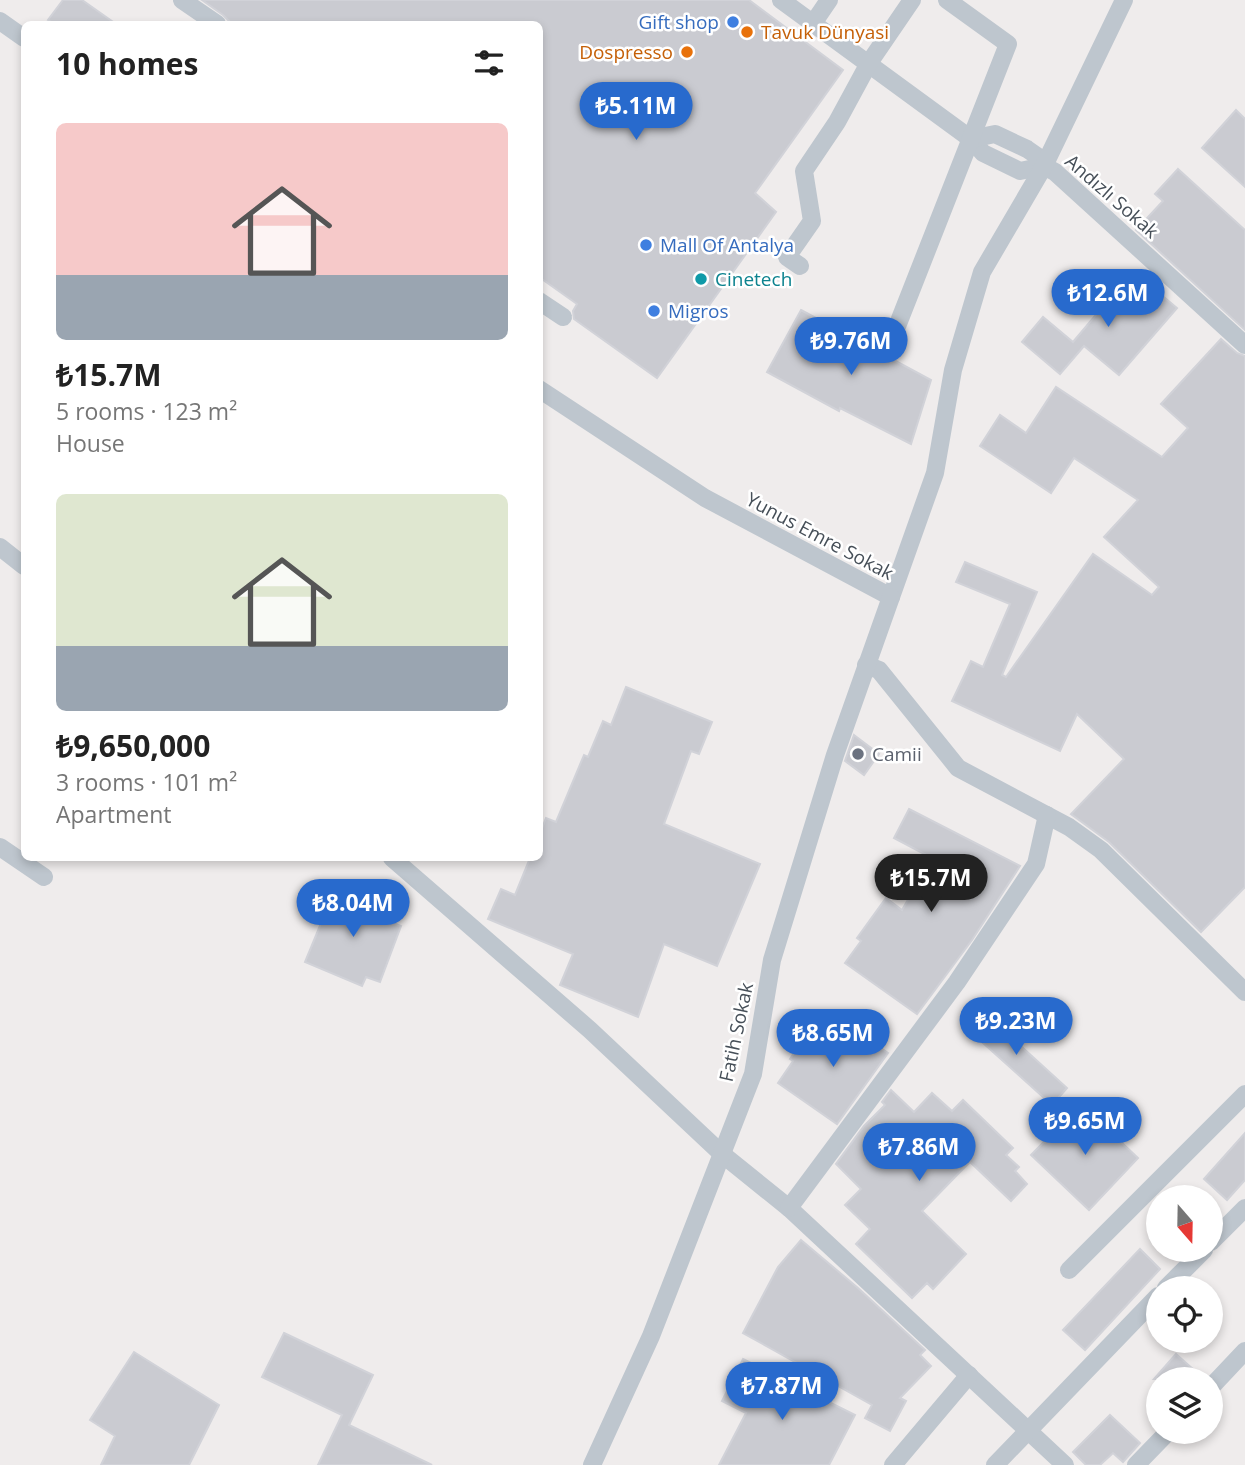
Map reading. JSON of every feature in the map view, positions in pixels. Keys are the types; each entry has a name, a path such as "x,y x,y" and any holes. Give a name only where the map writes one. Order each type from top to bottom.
{"street":[{"path":"182,0 213,21"},
{"path":"781,0 971,139"},
{"path":"814,22 829,0"},
{"path":"800,266 787,257 812,222 804,171 837,122 869,63 912,0"},
{"path":"896,329 1008,44 947,0"},
{"name":"Yunus Emre Sokak","path":"543,392 705,499 891,597 934,473 953,370 982,272 1044,166 1124,0"},
{"path":"0,21 21,36"},
{"name":"Andızlı Sokak","path":"971,139 995,134 1037,156 1044,166 1055,172 1245,345"},
{"path":"543,304 563,317"},
{"path":"0,547 21,564"},
{"name":"Fatih Sokak","path":"592,1465 651,1336 753,1074 772,960 835,755 891,597"},
{"path":"866,664 879,670 958,768 1069,827 1101,850 1245,992"},
{"path":"789,1209 957,982 1036,864 1047,815"},
{"path":"0,847 44,877"},
{"path":"394,861 590,1030 722,1154 789,1209 1065,1465"},
{"path":"1069,1270 1245,1094"},
{"path":"1223,1230 1245,1208"},
{"path":"1179,1276 1192,1262"},
{"path":"995,1465 1146,1308"},
{"path":"1223,1374 1245,1351"},
{"path":"893,1465 970,1375"},
{"path":"1136,1465 1156,1444"}],"building":[{"path":"63,0 82,0 112,21 50,21"},
{"path":"202,0 749,0 843,70 755,193 776,212 657,378 574,319 573,311 577,304 543,280 543,21 229,21"},
{"path":"1236,110 1245,119 1245,187 1202,148"},
{"path":"1178,169 1245,230 1245,330 1136,230 1163,201 1155,194"},
{"path":"1133,271 1177,308 1119,375 1084,346 1060,374 1022,342 1043,317 1073,342"},
{"path":"801,310 931,380 911,444 840,408 839,411 767,372"},
{"path":"1221,339 1237,353 1245,356 1245,887 1201,932 1109,842 1071,814 1124,759 1077,714 1060,751 952,701 971,661 983,667 1010,604 956,582 965,562 1037,592 1002,675 1006,677 1093,554 1152,595 1159,587 1104,537 1138,500 1074,458 1051,493 980,446 1000,415 1026,433 1056,387 1162,457 1188,428 1161,404"},
{"path":"626,687 712,722 699,754 691,751 664,824 760,864 717,966 664,944 638,1017 560,985 573,954 488,919 501,889 515,895 529,861 543,861 543,826 546,818 556,822 584,755 588,757 603,721 611,725"},
{"name":"Camii","path":"854,735 879,754 864,775 845,761"},
{"path":"909,809 1020,866 972,940 917,1014 845,963 861,941 857,938 886,898 902,910 932,858 894,838"},
{"path":"338,882 369,898 364,911 401,926 380,982 366,977 362,986 305,962"},
{"path":"980,1009 1067,1088 1052,1105 964,1026"},
{"path":"835,1016 888,1053 837,1124 778,1083 803,1040 813,1047"},
{"path":"891,1090 914,1112 932,1093 952,1111 963,1100 1013,1148 1006,1155 1019,1167 1015,1171 1027,1184 1011,1201 970,1162 922,1211 966,1254 933,1289 927,1283 912,1298 856,1244 870,1229 845,1205 861,1189 836,1164 864,1126 885,1105 882,1102"},
{"path":"1081,1104 1138,1158 1089,1210 1031,1155"},
{"path":"1245,1133 1245,1180 1227,1200 1223,1196 1223,1185 1211,1185 1204,1179"},
{"path":"801,1240 925,1350 920,1355 931,1366 900,1398 906,1401 890,1431 865,1418 872,1405 743,1333 778,1267"},
{"path":"1140,1249 1146,1255 1146,1262 1153,1262 1160,1269 1154,1276 1146,1276 1146,1284 1085,1350 1063,1330"},
{"path":"284,1333 373,1375 349,1425 432,1465 318,1465 342,1415 262,1377"},
{"path":"134,1352 219,1405 189,1465 101,1465 115,1436 90,1420"},
{"path":"1176,1354 1191,1367 1165,1367"},
{"path":"743,1359 855,1415 829,1465 719,1465 746,1413 722,1401"},
{"path":"1110,1415 1140,1443 1123,1462 1113,1453 1100,1465 1086,1465 1073,1452"}],"place":[{"name":"Gift shop","path":"733,22"},
{"name":"Tavuk Dünyasi","path":"747,32"},
{"name":"Dospresso","path":"687,52"},
{"name":"Mall Of Antalya","path":"646,245"},
{"name":"Cinetech","path":"701,279"},
{"name":"Migros","path":"654,311"},
{"name":"Camii","path":"858,754"}]}
